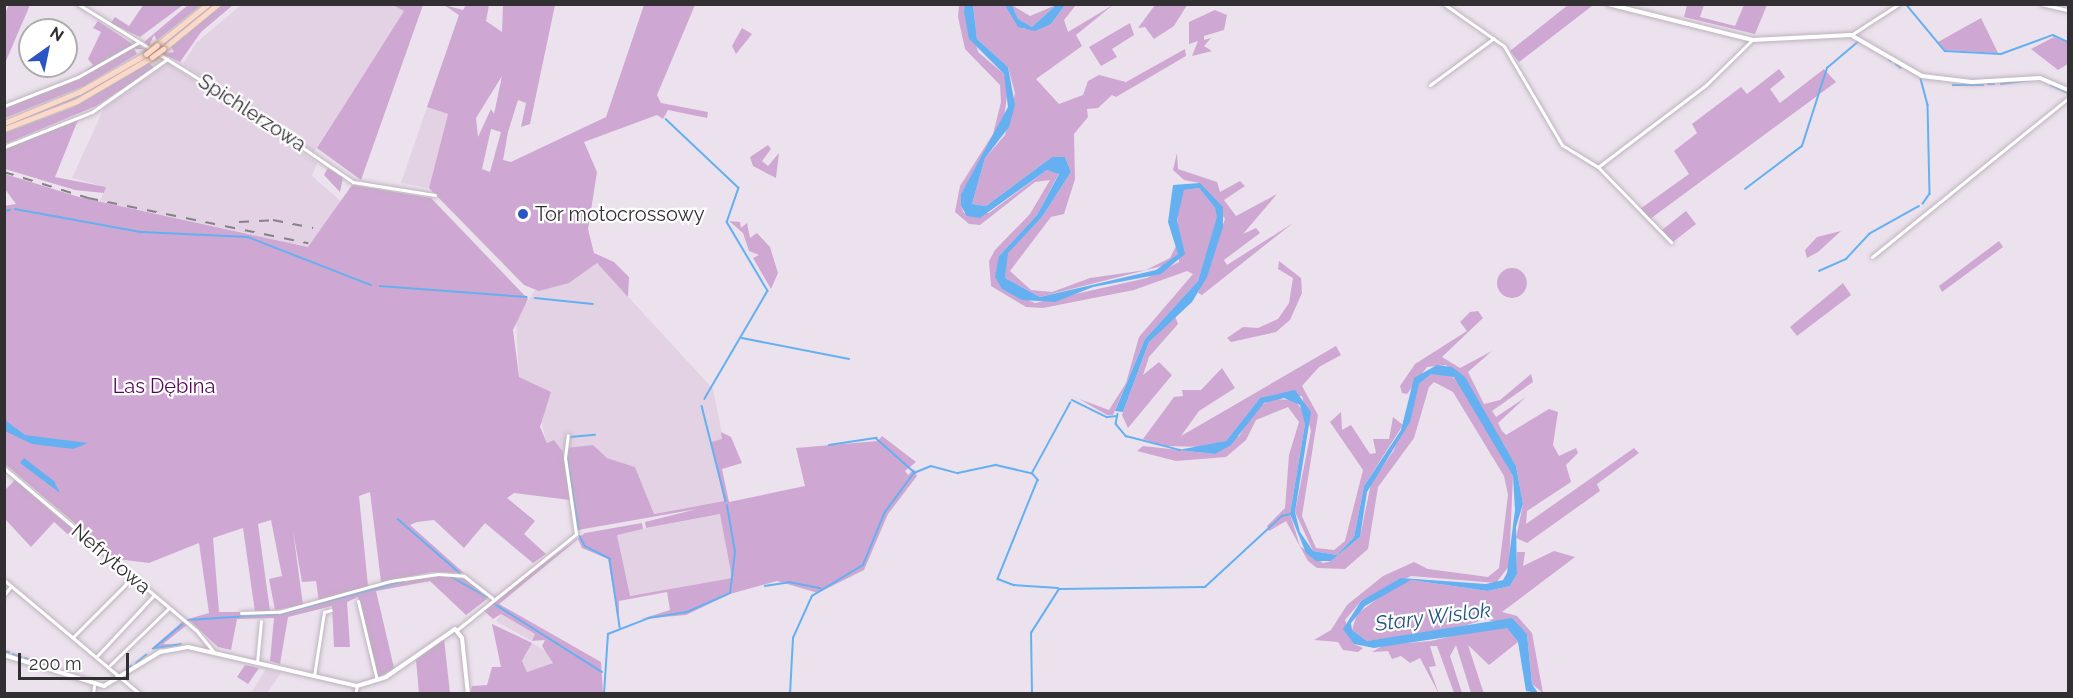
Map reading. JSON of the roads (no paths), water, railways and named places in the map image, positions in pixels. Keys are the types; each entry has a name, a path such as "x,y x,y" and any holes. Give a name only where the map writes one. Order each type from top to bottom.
{"main road":[{"path":"160,47 208,4"},
{"path":"4,129 77,101 149,55 218,4"},
{"path":"4,123 79,93 149,55"}],"street":[{"name":"Spichlerzowa","path":"78,4 168,59 353,182 435,195"},
{"path":"1444,4 1494,37 1515,58 1562,145 1598,167 1671,242"},
{"path":"1608,4 1752,40 1851,35 1899,4"},
{"path":"2041,4 2068,10"},
{"path":"1851,35 1922,76 1972,82 2040,78 2068,90"},
{"path":"1430,85 1494,37"},
{"path":"1598,167 1706,84 1752,40"},
{"path":"4,106 78,77 139,42"},
{"path":"4,147 92,112 168,59"},
{"path":"1872,257 2068,98"},
{"path":"4,655 94,686 122,678 167,649 214,652 357,686 378,681 458,629 492,598 576,534 565,458 568,435"},
{"name":"Nefrytowa","path":"4,468 169,608 214,652"},
{"path":"241,613 279,612 390,581 438,574 464,576 492,598"},
{"path":"73,636 133,578"},
{"path":"4,580 140,693"},
{"path":"4,595 11,586"},
{"path":"97,656 154,595"},
{"path":"358,601 378,681"},
{"path":"109,665 169,608"},
{"path":"314,677 324,612 331,610"},
{"path":"257,663 261,621"},
{"path":"458,629 468,693"},
{"path":"93,693 94,686"},
{"path":"354,693 357,686"}],"water":[{"path":"965,5 973,5 977,39 1008,67 1015,105 1009,127 985,158 972,204 986,206 1052,157 1065,157 1071,172 1042,217 1008,253 1005,278 1040,297 1156,270 1178,254 1168,222 1173,185 1200,183 1223,207 1223,227 1207,277 1192,302 1149,342 1123,412 1115,411 1145,339 1198,281 1217,217 1215,208 1199,188 1184,190 1177,220 1185,254 1161,274 1093,287 1055,302 1022,300 1002,289 995,277 999,256 1037,215 1059,174 1047,170 980,218 967,216 961,206 961,194 1008,107 1004,74 969,39 964,12"},
{"path":"1005,5 1012,5 1018,19 1032,27 1056,5 1065,5 1051,24 1035,31 1018,27"},
{"path":"1437,365 1452,367 1465,377 1516,466 1523,504 1516,527 1517,574 1510,586 1488,591 1411,580 1365,606 1351,623 1352,630 1367,641 1512,618 1527,634 1532,684 1538,693 1526,691 1518,642 1507,628 1374,648 1354,644 1343,629 1361,601 1401,578 1486,584 1503,580 1507,573 1515,510 1513,476 1454,377 1431,374 1419,384 1410,422 1367,492 1360,537 1331,561 1316,561 1306,553 1290,514 1305,424 1300,405 1284,398 1264,403 1231,445 1215,454 1178,450 1226,441 1260,398 1295,390 1311,412 1295,512 1300,532 1313,551 1337,555 1354,537 1364,486 1401,430 1414,378"},
{"path":"5,420 25,435 88,443 73,449 32,444 5,431"},
{"path":"24,458 54,481 60,493 20,463"}],"waterway":[{"path":"1906,4 1945,51 2001,54 2053,35 2068,42"},
{"path":"1745,189 1802,146 1827,68 1859,41"},
{"path":"1896,64 1901,68"},
{"path":"1921,79 1928,105 1930,194 1923,204"},
{"path":"2001,84 2030,80"},
{"path":"1988,84 1994,84"},
{"path":"1953,85 1983,85"},
{"path":"2051,85 2068,93"},
{"path":"666,119 739,188 727,222 768,291 705,399"},
{"path":"1819,271 1846,259 1869,234 1919,206"},
{"path":"15,209 142,232 248,237 371,285"},
{"path":"4,211 10,210"},
{"path":"380,286 527,297"},
{"path":"535,298 593,304"},
{"path":"742,338 849,359"},
{"path":"1072,400 1107,417 1117,416"},
{"path":"790,694 793,638 812,596 863,565 885,512 914,473 931,466 958,473 996,465 1032,473 1070,403"},
{"path":"702,406 726,501"},
{"name":"Stary Wislok","path":"1118,414 1116,424 1126,436 1180,450"},
{"path":"570,437 595,435"},
{"path":"829,445 876,438 913,471"},
{"path":"567,453 579,529"},
{"path":"1033,474 1038,480 998,579 1014,585 1058,588"},
{"path":"604,694 608,634 649,618 687,612 730,593 735,552 727,506"},
{"path":"1032,694 1031,633 1059,589 1205,587 1282,516 1291,514"},
{"path":"398,519 460,573"},
{"path":"580,536 585,546 610,559 620,627"},
{"path":"450,576 487,597"},
{"path":"188,620 280,614 404,581"},
{"path":"765,586 789,582 820,588"},
{"path":"493,603 602,672"},
{"path":"153,649 183,624"},
{"path":"156,648 181,644"},
{"path":"4,651 9,652"},
{"path":"13,654 21,657"},
{"path":"136,663 146,655"},
{"path":"25,658 57,670"},
{"path":"125,671 131,666"}],"railway":[{"path":"4,172 88,198 308,243"},
{"path":"239,222 273,220 313,228"}],"place":[{"name":"Tor motocrossowy","path":"523,214"}],"park label":[{"name":"Las Dębina","path":"164,386"}]}
